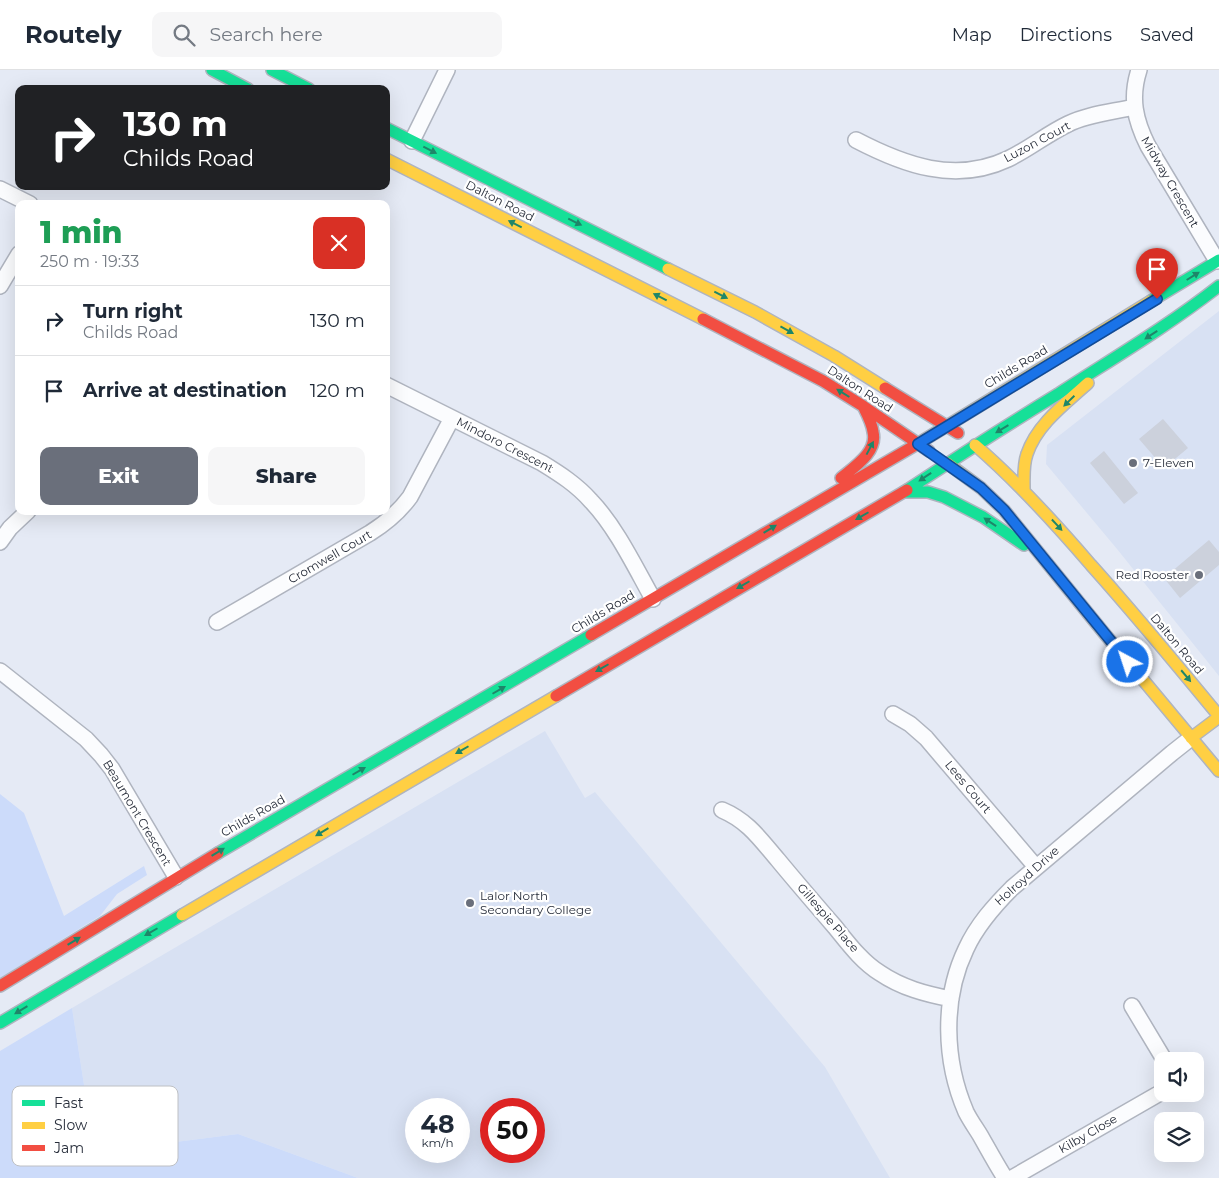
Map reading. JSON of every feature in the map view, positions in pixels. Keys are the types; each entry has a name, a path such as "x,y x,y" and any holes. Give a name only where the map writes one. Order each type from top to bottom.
{"main road":[{"path":"212,70 240,85"},
{"path":"272,70 301,85"},
{"name":"Dalton Road","path":"390,133 405,153 735,335 824,381 947,463 981,488 1004,510 1219,771"},
{"name":"Dalton Road","path":"390,158 405,153 755,312 841,360 947,425 976,445 1024,489 1122,599 1219,716"},
{"name":"Childs Road","path":"0,986 504,687 655,602 810,506 918,444 1218,262"},
{"path":"0,1023 191,904 669,624 904,492 1118,356 1219,286"},
{"path":"1171,290 1188,293 1197,303"},
{"path":"1024,489 1027,454 1043,426 1118,356"},
{"path":"810,506 862,460 871,448 874,439 872,426 863,406"},
{"path":"904,492 928,492 944,497 983,517 1044,559"},
{"name":"Holroyd Drive","path":"1191,738 1219,716"}],"street":[{"path":"405,153 447,70"},
{"name":"Midway Crescent","path":"1138,70 1134,90 1134,107 1138,124 1148,146 1218,262"},
{"name":"Luzon Court","path":"856,140 912,164 939,170 963,171 988,166 1008,159 1080,119 1134,107"},
{"path":"0,189 22,200"},
{"path":"0,286 15,261"},
{"name":"Mindoro Crescent","path":"390,387 542,463 579,489 591,500 614,531 655,602"},
{"name":"Cromwell Court","path":"217,622 370,534 392,518 410,497 452,418"},
{"path":"0,542 10,528 24,515"},
{"name":"Beaumont Crescent","path":"0,671 86,739 101,755 112,769 178,881"},
{"name":"Lees Court","path":"894,714 910,724 926,738 1036,866"},
{"name":"Holroyd Drive","path":"1005,1178 967,1113 951,1061 948,1034 952,998 957,974 966,949 993,907 1012,888 1191,738"},
{"name":"Gillespie Place","path":"722,810 734,815 756,834 852,948 878,972 895,983 934,996 952,998"},
{"path":"1132,1006 1159,1052"},
{"name":"Kilby Close","path":"1012,1178 1154,1096"}],"shaded area":[{"path":"1219,311 1219,676 1046,464 1047,445"},
{"name":"Lalor North Secondary College","path":"545,731 585,798 595,792 825,1067 890,1178 358,1178 238,1134 178,1142 178,1086 84,1086 72,1008"},
{"path":"0,794 24,813 64,916 144,866 147,875 117,894 100,916 0,978"},
{"path":"72,1008 84,1086 12,1086 12,1166 178,1166 178,1142 238,1134 358,1178 0,1178 0,1051"}],"building":[{"path":"1163,419 1188,448 1164,468 1139,439"},
{"path":"1104,451 1138,493 1124,504 1090,463"},
{"path":"1209,540 1219,552 1219,565 1180,598 1164,578"}],"traffic: fast":[{"path":"212,70 240,85"},
{"path":"272,70 301,85"},
{"path":"390,130 668,269"},
{"path":"1151,301 1219,260"},
{"path":"907,490 1140,342 1219,286"},
{"path":"904,492 928,492 944,497 983,517 1024,545"},
{"path":"218,853 591,635"},
{"path":"0,1023 182,915"}],"traffic: slow":[{"path":"390,161 703,319"},
{"path":"668,269 755,312 834,356 885,388"},
{"path":"919,443 1151,301"},
{"path":"1024,489 1026,458 1038,433 1053,415 1088,383"},
{"path":"975,445 1021,488 1064,534 1219,716"},
{"path":"947,463 981,488 1004,510 1219,771"},
{"path":"182,915 556,696"},
{"path":"1191,738 1219,717"}],"traffic: jam":[{"path":"703,319 823,381 929,451"},
{"path":"885,388 958,433"},
{"path":"841,478 864,458 872,446 874,439 872,429 863,406"},
{"path":"591,635 919,443"},
{"path":"556,696 907,490"},
{"path":"0,986 218,853"}],"place":[{"name":"7-Eleven","path":"1133,463"},
{"name":"Red Rooster","path":"1199,575"},
{"name":"Lalor North Secondary College","path":"470,903"}],"route":[{"path":"1128,662 1004,510 981,488 918,444 1157,299"}]}
